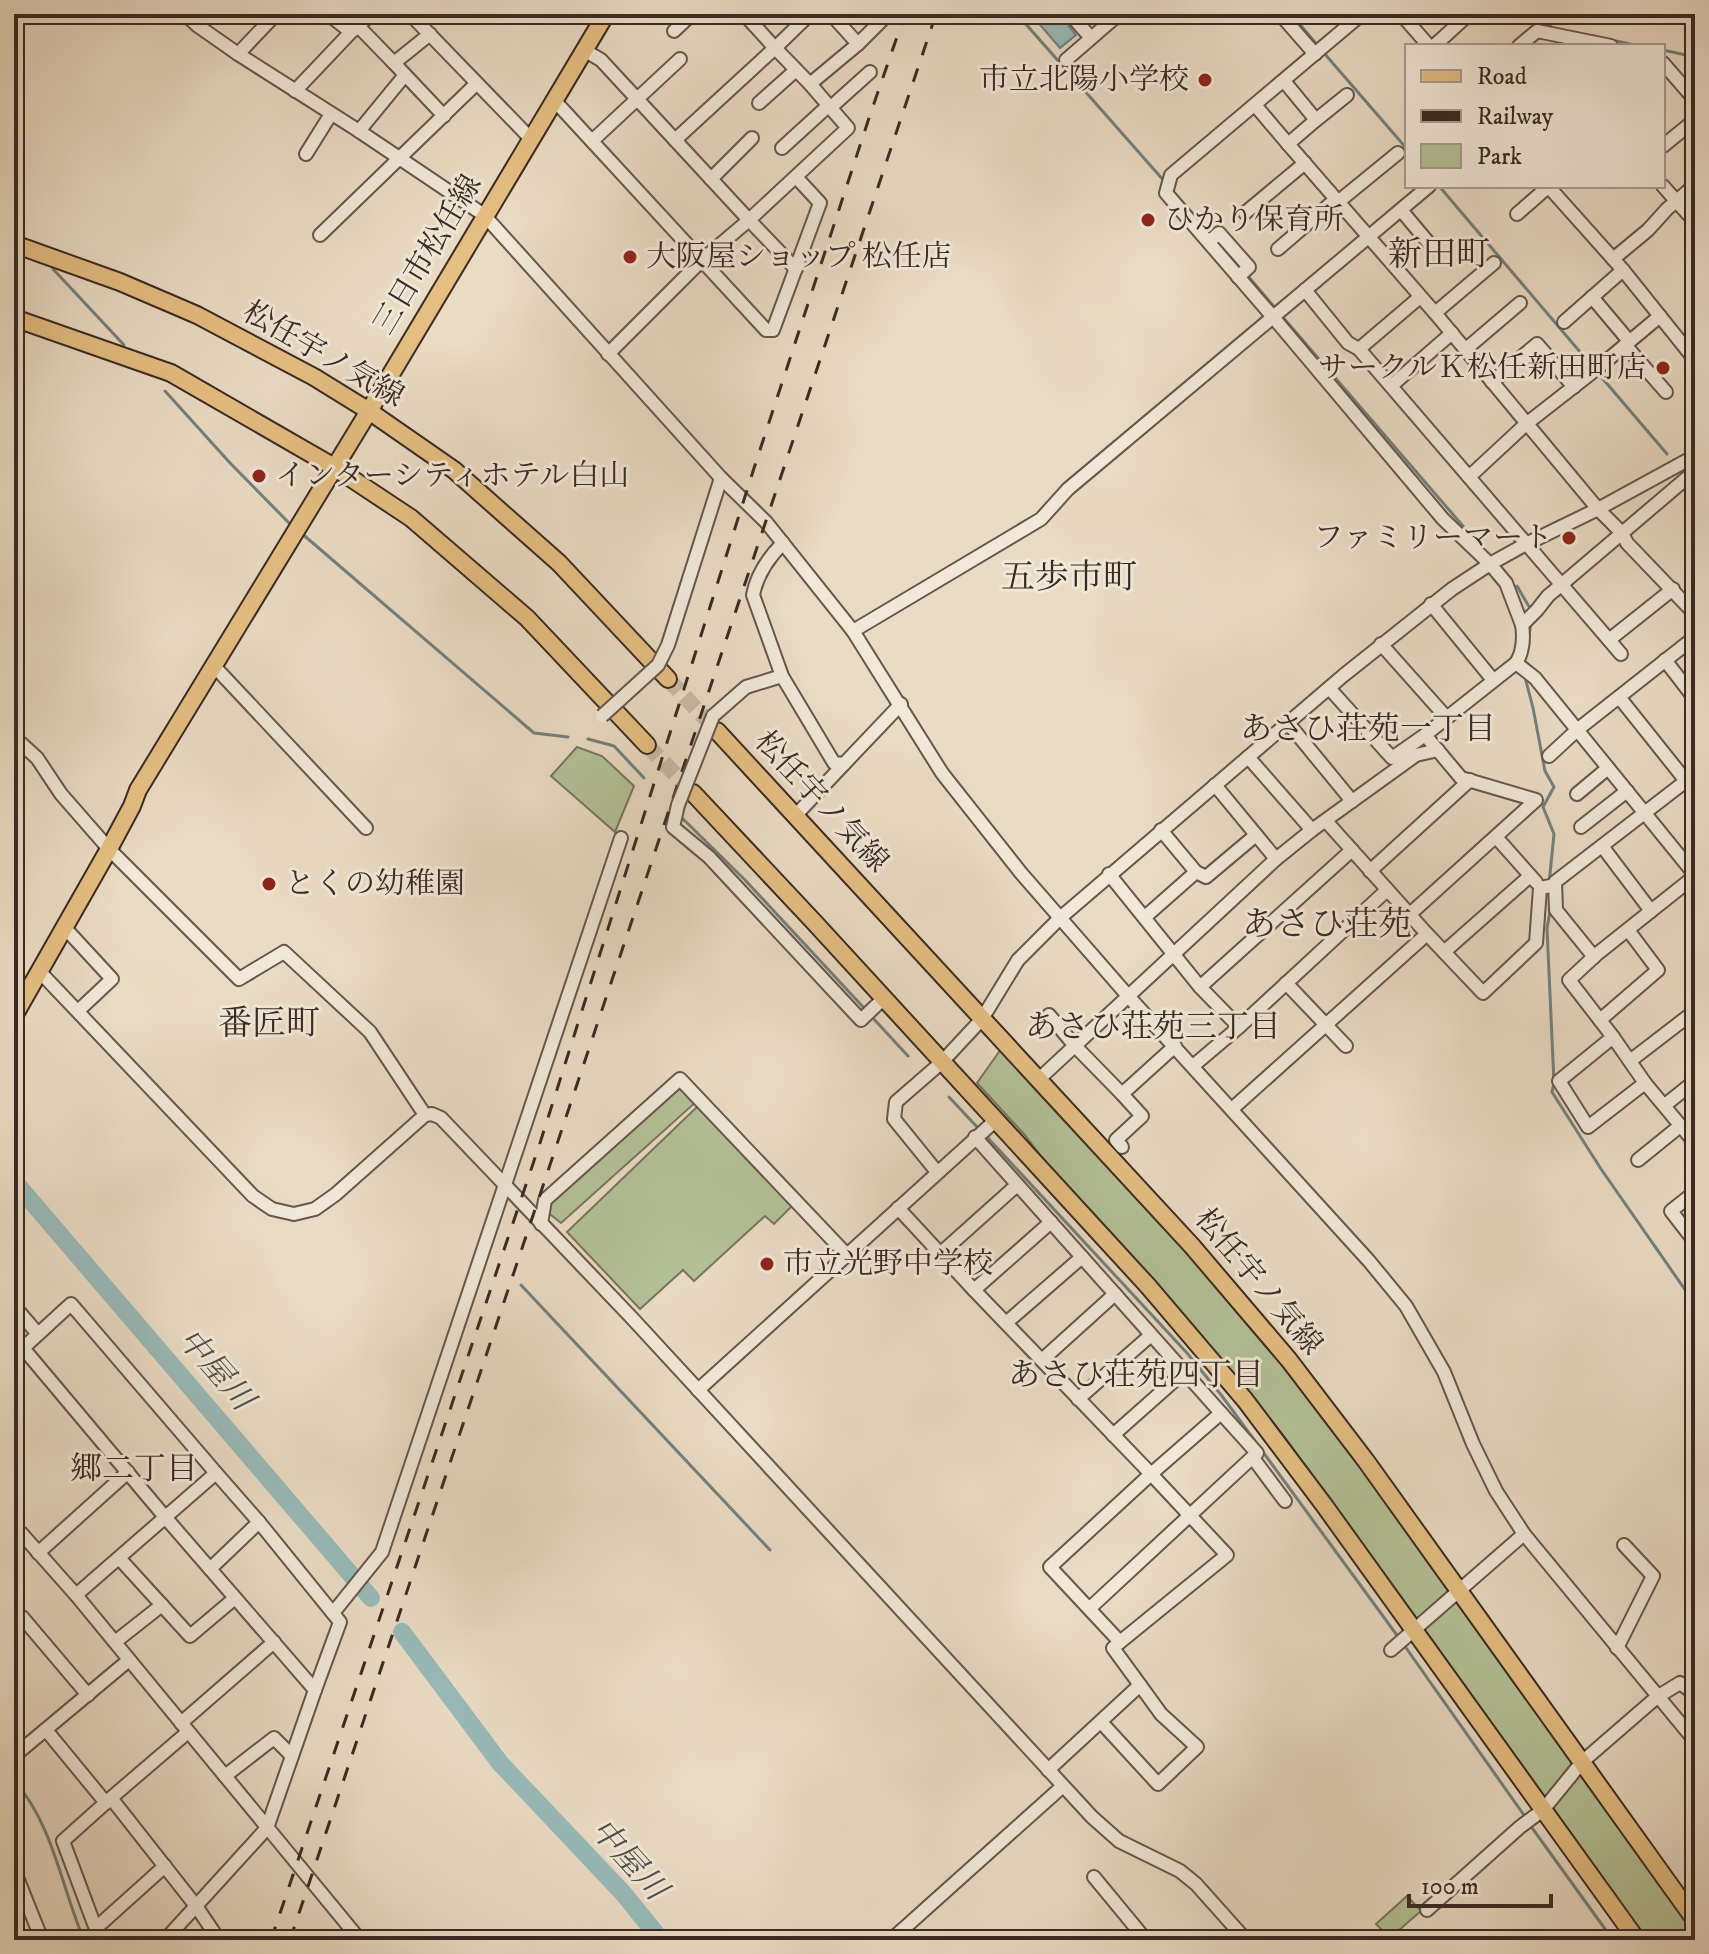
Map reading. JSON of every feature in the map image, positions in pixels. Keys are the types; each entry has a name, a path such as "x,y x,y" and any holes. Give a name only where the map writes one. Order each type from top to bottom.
{"main road":[{"name":"三日市松任線","path":"14,1016 109,849 138,790 606,14"},
{"name":"松任宇ノ気線","path":"14,244 120,282 197,315 314,377 369,411 454,470 559,563 668,679"},
{"path":"14,318 171,373 334,467 411,518 527,618 647,745"},
{"name":"松任宇ノ気線","path":"715,724 1192,1246 1271,1338 1366,1461 1695,1920"},
{"path":"693,793 1148,1286 1245,1400 1324,1505 1402,1641 1533,1817 1637,1940"}],"street":[{"path":"185,14 238,54 484,215 721,478 766,522 853,631 942,773 1021,873 1406,1306 1444,1372 1496,1491 1524,1534 1695,1741"},
{"path":"238,54 276,14"},
{"path":"328,14 355,29 394,63 444,116"},
{"path":"295,91 371,14"},
{"path":"410,14 531,139"},
{"path":"674,31 692,14"},
{"path":"608,354 702,260 848,128 744,14"},
{"path":"675,140 810,14"},
{"path":"831,14 858,44"},
{"path":"810,84 858,44 885,14"},
{"path":"1070,14 1091,38"},
{"path":"1066,60 1119,14"},
{"path":"1280,14 1319,51"},
{"path":"1362,14 1171,175 1166,193 1238,277 1277,314 1443,519 1506,583 1524,624 1519,658 1522,668 1535,678 1695,876 1569,980 1645,1083 1695,1143"},
{"path":"1401,14 1429,44"},
{"path":"1433,44 1469,14"},
{"path":"1521,44 1537,31 1601,44"},
{"path":"394,63 430,34"},
{"path":"584,50 601,60 796,269"},
{"path":"592,141 680,59"},
{"path":"1665,65 1695,100"},
{"path":"759,103 796,70"},
{"path":"782,148 870,72"},
{"path":"359,131 405,75"},
{"path":"1284,81 1316,120"},
{"path":"320,235 476,84"},
{"path":"1288,144 1347,95"},
{"path":"554,100 766,330 773,330 820,203 796,177"},
{"path":"1255,105 1466,349 1598,509 1622,533 1627,543 1695,614"},
{"path":"306,154 331,114"},
{"path":"1665,142 1695,120"},
{"path":"711,179 752,138"},
{"path":"1278,249 1398,153"},
{"path":"1245,213 1305,163"},
{"path":"1613,259 1695,185"},
{"path":"853,631 1041,519 1068,489 1427,188"},
{"path":"1517,214 1546,188"},
{"path":"1550,188 1623,270 1695,360"},
{"path":"1665,188 1695,222"},
{"path":"1401,210 1432,247"},
{"path":"1209,242 1219,233 1249,267 1238,277"},
{"path":"1435,313 1494,263"},
{"path":"1564,322 1623,270"},
{"path":"1305,290 1621,654"},
{"path":"1359,349 1420,297"},
{"path":"1592,297 1666,392"},
{"path":"1466,349 1520,303"},
{"path":"1469,477 1526,424 1660,316"},
{"path":"1391,386 1452,333"},
{"path":"1492,382 1537,344 1574,387"},
{"path":"937,1172 894,1119 896,1102 942,1062 982,1019 1018,960 1060,918 1431,604 1490,564 1695,456"},
{"path":"1524,624 1561,584 1689,475"},
{"path":"602,716 658,665 663,655 721,478"},
{"path":"783,543 756,581 753,595 782,676 834,763 844,764"},
{"path":"1609,640 1673,589"},
{"path":"1431,604 1493,680"},
{"path":"1549,756 1577,730 1695,637"},
{"path":"1381,644 1446,717"},
{"path":"1665,660 1695,699"},
{"path":"214,666 366,828"},
{"path":"1329,688 1392,758 1493,680 1522,668"},
{"path":"782,676 746,687 715,724 678,805 673,827 709,857 861,1020 884,998"},
{"path":"1326,821 1483,993 1536,943 1548,886 1690,778 1619,697"},
{"path":"796,815 901,704"},
{"path":"1288,723 1352,801"},
{"path":"1410,914 1536,800 1461,778 1425,735"},
{"path":"14,737 37,758 61,794 109,849 239,979 284,952 370,1032 425,1115"},
{"path":"1038,1080 1276,859 1416,755 1438,750"},
{"path":"1248,757 1312,830"},
{"path":"1577,794 1608,768"},
{"path":"1370,871 1470,780"},
{"path":"1215,785 1276,859"},
{"path":"1581,827 1627,791"},
{"path":"1161,830 1196,872 1206,877 1256,835"},
{"path":"1496,837 1530,876 1548,886 1556,910 1594,957"},
{"path":"333,1613 382,1552 621,838"},
{"path":"1602,846 1651,911"},
{"path":"1200,987 1352,850"},
{"path":"1145,917 1196,872"},
{"path":"1109,874 1200,987 1239,1027"},
{"path":"1444,952 1530,876"},
{"path":"1193,1066 1387,890"},
{"path":"65,928 112,979 78,1011"},
{"path":"1600,1020 1658,970 1628,930"},
{"path":"1232,1109 1427,934"},
{"path":"40,972 253,1196 272,1209 294,1214 315,1209 425,1115 441,1118 698,1390 1092,1817 1119,1841 1180,1871 1196,1884 1246,1940"},
{"path":"1286,983 1346,1046"},
{"path":"1630,1061 1694,1013"},
{"path":"1049,1015 1142,1116 1116,1140 1122,1147"},
{"path":"1613,1037 1559,1081 1588,1127 1645,1083"},
{"path":"1122,1094 1175,1046"},
{"path":"541,1224 545,1200 680,1079 846,1254"},
{"path":"1665,1105 1695,1081"},
{"path":"698,1390 996,1120"},
{"path":"1638,1160 1680,1126"},
{"path":"975,1137 1257,1453 1090,1608"},
{"path":"940,1254 1017,1185"},
{"path":"1695,1192 1671,1211 1695,1242"},
{"path":"898,1208 1227,1555 1113,1648 1161,1714 1197,1747 1158,1784 1101,1722"},
{"path":"974,1290 1051,1222"},
{"path":"1006,1323 1082,1257"},
{"path":"1042,1360 1115,1294"},
{"path":"165,1940 267,1828 340,1622 259,1522 71,1304 18,1351 128,1472 315,1690"},
{"path":"14,1306 38,1334"},
{"path":"1078,1399 1151,1335"},
{"path":"1113,1435 1184,1372"},
{"path":"1120,1642 1050,1567 1221,1413"},
{"path":"1253,1458 1285,1501"},
{"path":"38,1553 128,1472"},
{"path":"76,1595 216,1473"},
{"path":"210,1569 259,1522"},
{"path":"14,1530 22,1534 76,1595 360,1940"},
{"path":"1402,1641 1524,1534"},
{"path":"1617,1648 1653,1576 1624,1545"},
{"path":"119,1558 190,1636 235,1598"},
{"path":"115,1642 162,1605"},
{"path":"14,1615 22,1617 88,1695"},
{"path":"165,1866 98,1934 63,1841 274,1642"},
{"path":"14,1756 129,1660"},
{"path":"1427,1910 1533,1817 1582,1762 1657,1697 1680,1683 1695,1694"},
{"path":"1048,1770 1140,1685"},
{"path":"46,1730 165,1866 219,1940"},
{"path":"225,1776 274,1738 292,1756"},
{"path":"891,1940 1063,1786"},
{"path":"14,1870 42,1940"},
{"path":"1094,1877 1146,1940"},
{"path":"14,1916 22,1890"}],"green space":[{"path":"577,747 602,756 634,786 615,832 551,776"},
{"path":"1001,1049 1155,1214 1297,1381 1361,1464 1449,1590 1417,1619 1283,1435 1233,1373 977,1083"},
{"path":"682,1084 697,1101 561,1223 546,1211 551,1201"},
{"path":"699,1105 793,1205 774,1224 765,1216 694,1281 683,1270 640,1309 567,1232"},
{"path":"1457,1601 1573,1762 1544,1798 1423,1631"},
{"path":"1583,1772 1695,1932 1695,1940 1647,1940 1553,1808"},
{"path":"1407,1896 1421,1911 1390,1938 1376,1924"}],"water":[{"path":"1043,14 1059,14 1076,35 1060,48 1036,20"}],"waterway":[{"path":"1017,14 1165,182"},
{"path":"1291,14 1319,47"},
{"path":"1540,14 1553,29"},
{"path":"1611,40 1630,44"},
{"path":"1665,50 1695,57"},
{"path":"1324,53 1405,147"},
{"path":"1170,188 1210,233"},
{"path":"1441,188 1592,366"},
{"path":"1215,239 1242,270"},
{"path":"53,269 124,345"},
{"path":"1247,275 1276,309"},
{"path":"1281,315 1469,533"},
{"path":"1597,372 1667,454"},
{"path":"165,391 291,525"},
{"path":"1691,483 1695,487"},
{"path":"300,532 534,733 568,737"},
{"path":"1517,586 1531,610"},
{"path":"1528,642 1531,622"},
{"path":"1525,677 1545,771 1554,787 1543,807 1554,834 1549,884"},
{"path":"588,739 614,746 644,778"},
{"path":"682,818 745,880 864,1008"},
{"path":"1549,891 1547,928 1552,1092 1601,1169 1695,1304"},
{"path":"871,1016 908,1056"},
{"path":"949,1097 977,1127"},
{"path":"988,1138 1187,1353 1222,1396 1399,1638"},
{"name":"中屋川","path":"14,1181 371,1598"},
{"path":"521,1285 770,1550"},
{"name":"中屋川","path":"402,1632 500,1763 623,1893 661,1940"},
{"path":"1404,1645 1526,1818"},
{"path":"14,1781 27,1797 47,1835 84,1940"},
{"path":"1530,1825 1613,1940"}],"tunnel":[{"path":"668,679 717,731"},
{"path":"647,745 693,793"}],"railway":[{"path":"271,1940 540,1143 755,465 905,14"},
{"path":"290,1940 936,14"}],"place":[{"name":"市立北陽小学校","path":"1205,80"},
{"name":"ひかり保育所","path":"1148,220"},
{"name":"大阪屋ショップ 松任店","path":"630,257"},
{"name":"サークルＫ松任新田町店","path":"1663,368"},
{"name":"インターシティホテル白山","path":"259,476"},
{"name":"ファミリーマート","path":"1569,538"},
{"name":"とくの幼稚園","path":"269,884"},
{"name":"市立光野中学校","path":"767,1264"}],"district":[{"name":"新田町","path":"1439,255"},
{"name":"五歩市町","path":"1069,578"},
{"name":"あさひ荘苑一丁目","path":"1368,730"},
{"name":"あさひ荘苑","path":"1327,925"},
{"name":"番匠町","path":"269,1024"},
{"name":"あさひ荘苑三丁目","path":"1153,1028"},
{"name":"あさひ荘苑四丁目","path":"1136,1376"},
{"name":"郷二丁目","path":"134,1470"}]}
